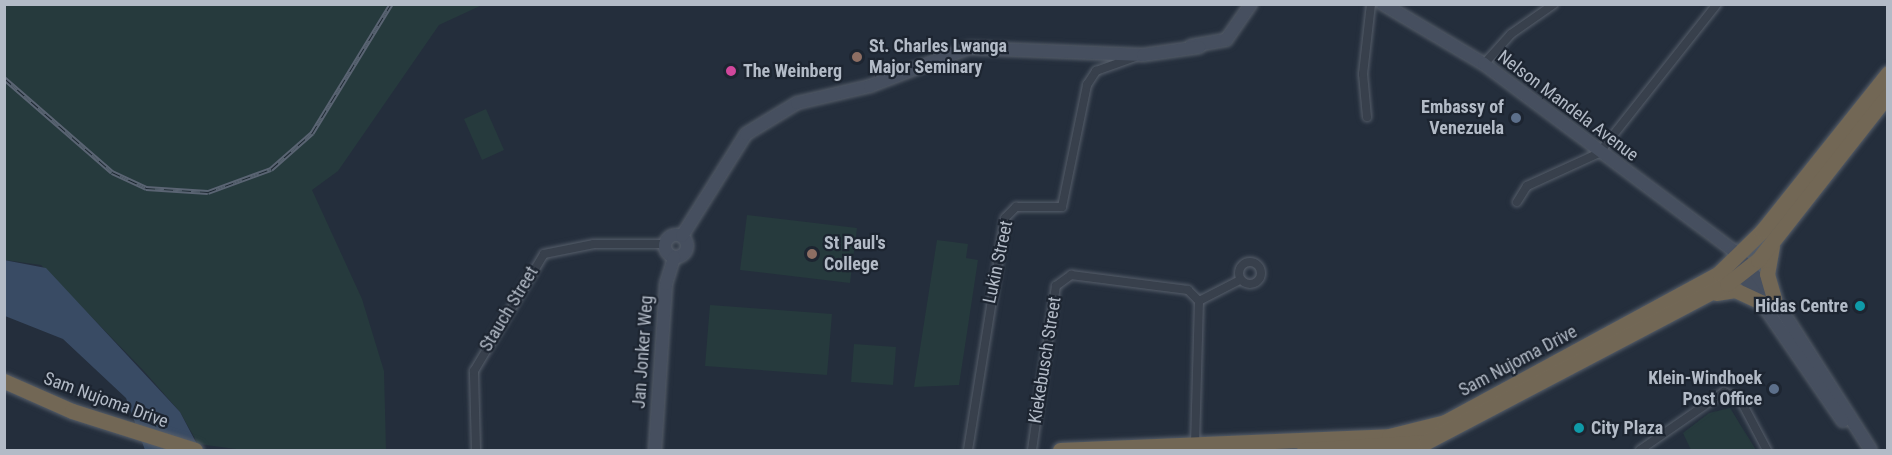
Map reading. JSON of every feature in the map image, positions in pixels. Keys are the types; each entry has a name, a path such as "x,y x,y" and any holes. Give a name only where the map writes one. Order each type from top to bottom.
{"highway":[{"name":"Sam Nujoma Drive","path":"1060,450 1344,438 1426,441 1687,292 1741,265 1887,73"},
{"name":"Sam Nujoma Drive","path":"1305,450 1426,441 1704,297 1741,265 1772,243 1887,95"},
{"path":"1704,297 1735,290 1770,302 1767,274 1772,243"},
{"name":"Sam Nujoma Drive","path":"4,381 110,425 195,450"}],"main road":[{"name":"Jan Jonker Weg","path":"1127,52 1143,55 1198,47 1226,40 1251,4"},
{"name":"Nelson Mandela Avenue","path":"1383,4 1484,64 1724,246 1770,302 1871,450"},
{"name":"Jan Jonker Weg","path":"655,450 666,284 674,257 687,250 682,236 746,134 788,107 876,84 969,48 1127,52 1198,47"},
{"path":"674,257 665,244 671,236 682,236"},
{"name":"Nelson Mandela Avenue","path":"1770,302 1862,450"}],"street":[{"path":"1367,117 1363,74 1371,4"},
{"path":"1484,64 1510,34 1554,4"},
{"path":"1517,202 1527,186 1599,153 1717,4"},
{"name":"Lukin Street","path":"968,450 1005,218 1016,207 1062,207 1087,85 1102,67 1143,55"},
{"name":"Stauch Street","path":"476,450 474,371 544,254 594,244 665,244"},
{"name":"Kiekebusch Street","path":"1032,450 1058,281 1071,274 1188,290 1199,301"},
{"path":"1195,446 1199,301 1240,280"},
{"path":"1640,450 1712,398 1732,392 1767,450"}],"green space":[{"path":"5,5 482,5 439,25 338,171 312,190 362,299 384,371 386,450 244,450 198,444 180,412 143,370 41,265 5,260"},
{"path":"486,109 504,150 482,160 464,119"},
{"path":"747,215 857,228 850,283 740,270"},
{"path":"937,240 968,244 966,258 978,260 959,385 914,387"},
{"path":"710,305 832,314 827,375 705,366"},
{"path":"854,344 896,347 893,385 851,382"},
{"path":"1730,408 1756,450 1691,450 1683,433 1709,413"}],"water":[{"path":"4,260 46,268 180,412 200,450 145,450 126,398 63,339 5,316"}],"railway":[{"path":"4,78 112,172 146,188 208,192 271,169 312,133 391,4"}],"place":[{"name":"St. Charles Lwanga Major Seminary","path":"857,57"},
{"name":"The Weinberg","path":"731,71"},
{"name":"Embassy of Venezuela","path":"1516,118"},
{"name":"St Paul's College","path":"812,254"},
{"name":"Hidas Centre","path":"1860,306"},
{"name":"Klein-Windhoek Post Office","path":"1774,389"},
{"name":"City Plaza","path":"1579,428"}]}
